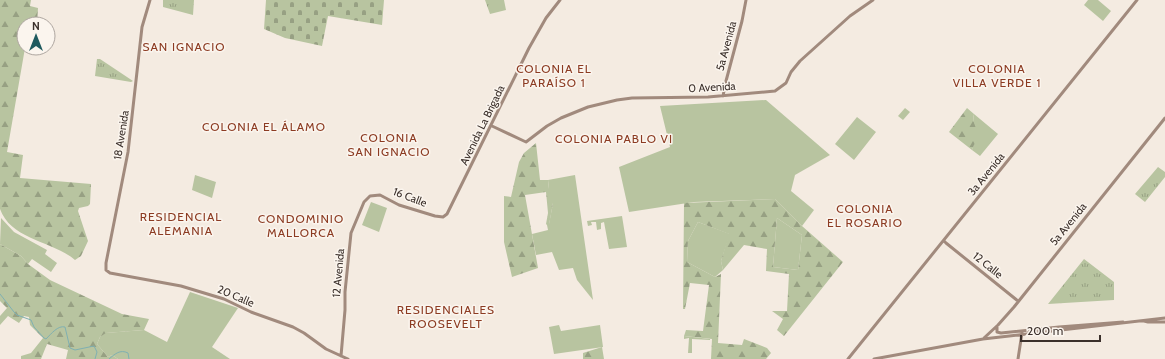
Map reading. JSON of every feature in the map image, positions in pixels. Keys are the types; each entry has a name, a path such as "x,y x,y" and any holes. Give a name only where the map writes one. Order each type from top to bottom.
{"main road":[{"name":"18 Avenida","path":"108,273 106,263 128,152 142,27 150,0"},
{"name":"Avenida La Brigada","path":"443,217 450,210 542,24 550,11 560,0"},
{"name":"5a Avenida","path":"723,96 746,0"},
{"name":"0 Avenida","path":"492,126 526,142 547,126 561,118 588,107 617,100 632,98 723,96 772,92 786,83 791,72 800,61 850,16 873,0"},
{"name":"3a Avenida","path":"848,359 944,242 1137,0"},
{"name":"5a Avenida","path":"983,339 998,325 1018,301 1165,118"},
{"name":"16 Calle","path":"370,196 380,195 399,205 443,217"},
{"name":"12 Avenida","path":"341,356 351,233 364,202 370,196"},
{"name":"12 Calle","path":"944,242 1018,301"},
{"name":"20 Calle","path":"108,273 181,286 224,299 255,314 293,327 326,349 348,359"},
{"path":"1144,321 1148,319 1165,318"},
{"path":"874,359 1022,333 1120,324 1126,322 1165,322"},
{"path":"998,325 997,331 1000,333 1022,333"},
{"path":"1018,359 1022,333"},
{"path":"852,359 853,353"}],"green space":[{"path":"0,0 31,0 30,6 38,8 38,16 16,16 16,56 24,56 7,152 23,155 20,178 91,184 90,204 79,208 78,211 88,241 81,256 75,260 56,248 23,234 5,219 0,209"},
{"path":"163,0 194,0 193,15 163,7"},
{"path":"266,0 384,0 382,25 328,16 322,46 285,38 264,29"},
{"path":"485,0 504,0 506,10 490,14"},
{"path":"1088,0 1098,0 1111,11 1103,21 1084,5"},
{"path":"97,59 100,59 133,81 131,82 95,76"},
{"path":"766,100 830,155 795,175 791,191 814,210 802,226 775,199 694,202 629,212 619,167 670,147 660,106"},
{"path":"905,108 910,112 903,120 898,116"},
{"path":"967,108 974,114 977,131 972,150 949,132"},
{"path":"974,114 998,134 980,156 972,150 974,141"},
{"path":"857,117 876,132 854,160 835,144"},
{"path":"536,143 540,180 548,180 549,189 553,189 553,203 549,225 547,225 548,213 546,192 525,195 538,268 512,277 504,242 504,196 511,197 519,162 524,153"},
{"path":"1158,167 1165,172 1165,177 1145,202 1135,194"},
{"path":"195,175 216,182 212,198 192,190"},
{"path":"575,175 593,300 577,280 573,268 559,270 552,252 536,255 532,234 548,230 547,225 549,224 553,203 548,180"},
{"path":"775,199 802,226 843,262 784,336 777,330 783,319 772,311 787,311 789,274 766,271 767,249 744,245 723,270 721,261 729,234 698,222 688,241 687,262 715,277 721,274 718,343 742,345 744,339 767,348 771,353 766,359 711,359 712,339 684,336 686,330 703,331 709,285 690,283 685,309 683,309 684,203","holes":["777,218 802,235 798,270 773,267"]},
{"path":"371,202 387,208 379,232 362,225"},
{"path":"622,216 627,247 609,249 604,222 601,223 601,229 597,230 596,222 591,222 592,225 588,226 587,221"},
{"path":"1,218 14,232 47,250 45,254 57,263 51,272 32,259 28,264 21,256 0,244"},
{"path":"777,218 802,235 798,270 773,267"},
{"path":"698,222 730,234 721,261 723,270 715,277 687,262 688,241"},
{"path":"0,244 21,256 28,264 50,280 122,314 149,319 144,330 106,333 100,337 97,344 108,357 112,355 118,359 66,359 68,350 47,344 41,359 21,359 21,356 31,353 43,338 30,325 29,317 24,316 19,323 8,316 0,325 0,316 7,308 0,301"},
{"path":"1084,259 1114,282 1114,300 1048,304"},
{"path":"190,292 238,308 212,347 230,359 118,359 112,355 108,357 97,344 100,337 105,333 144,330 167,342"},
{"path":"559,325 561,331 600,325 603,347 554,354 549,327"},
{"path":"684,336 710,340 692,339 692,353 688,353 689,338 684,339"},
{"path":"602,347 604,359 583,359 583,353"}],"waterway":[{"path":"0,294 17,315 31,320 34,327 44,338 46,339 52,332 60,327 65,327 70,348 75,350 94,346 97,352 95,359"},
{"path":"109,359 113,355 122,352 128,353 129,359"}],"district":[{"name":"SAN IGNACIO","path":"184,46"},
{"name":"COLONIA EL PARAÍSO 1","path":"554,75"},
{"name":"COLONIA VILLA VERDE 1","path":"997,75"},
{"name":"COLONIA EL ÁLAMO","path":"264,126"},
{"name":"COLONIA PABLO VI","path":"614,138"},
{"name":"COLONIA SAN IGNACIO","path":"389,144"},
{"name":"COLONIA EL ROSARIO","path":"865,215"},
{"name":"RESIDENCIAL ALEMANIA","path":"181,223"},
{"name":"CONDOMINIO MALLORCA","path":"301,225"},
{"name":"RESIDENCIALES ROOSEVELT","path":"446,316"}]}
